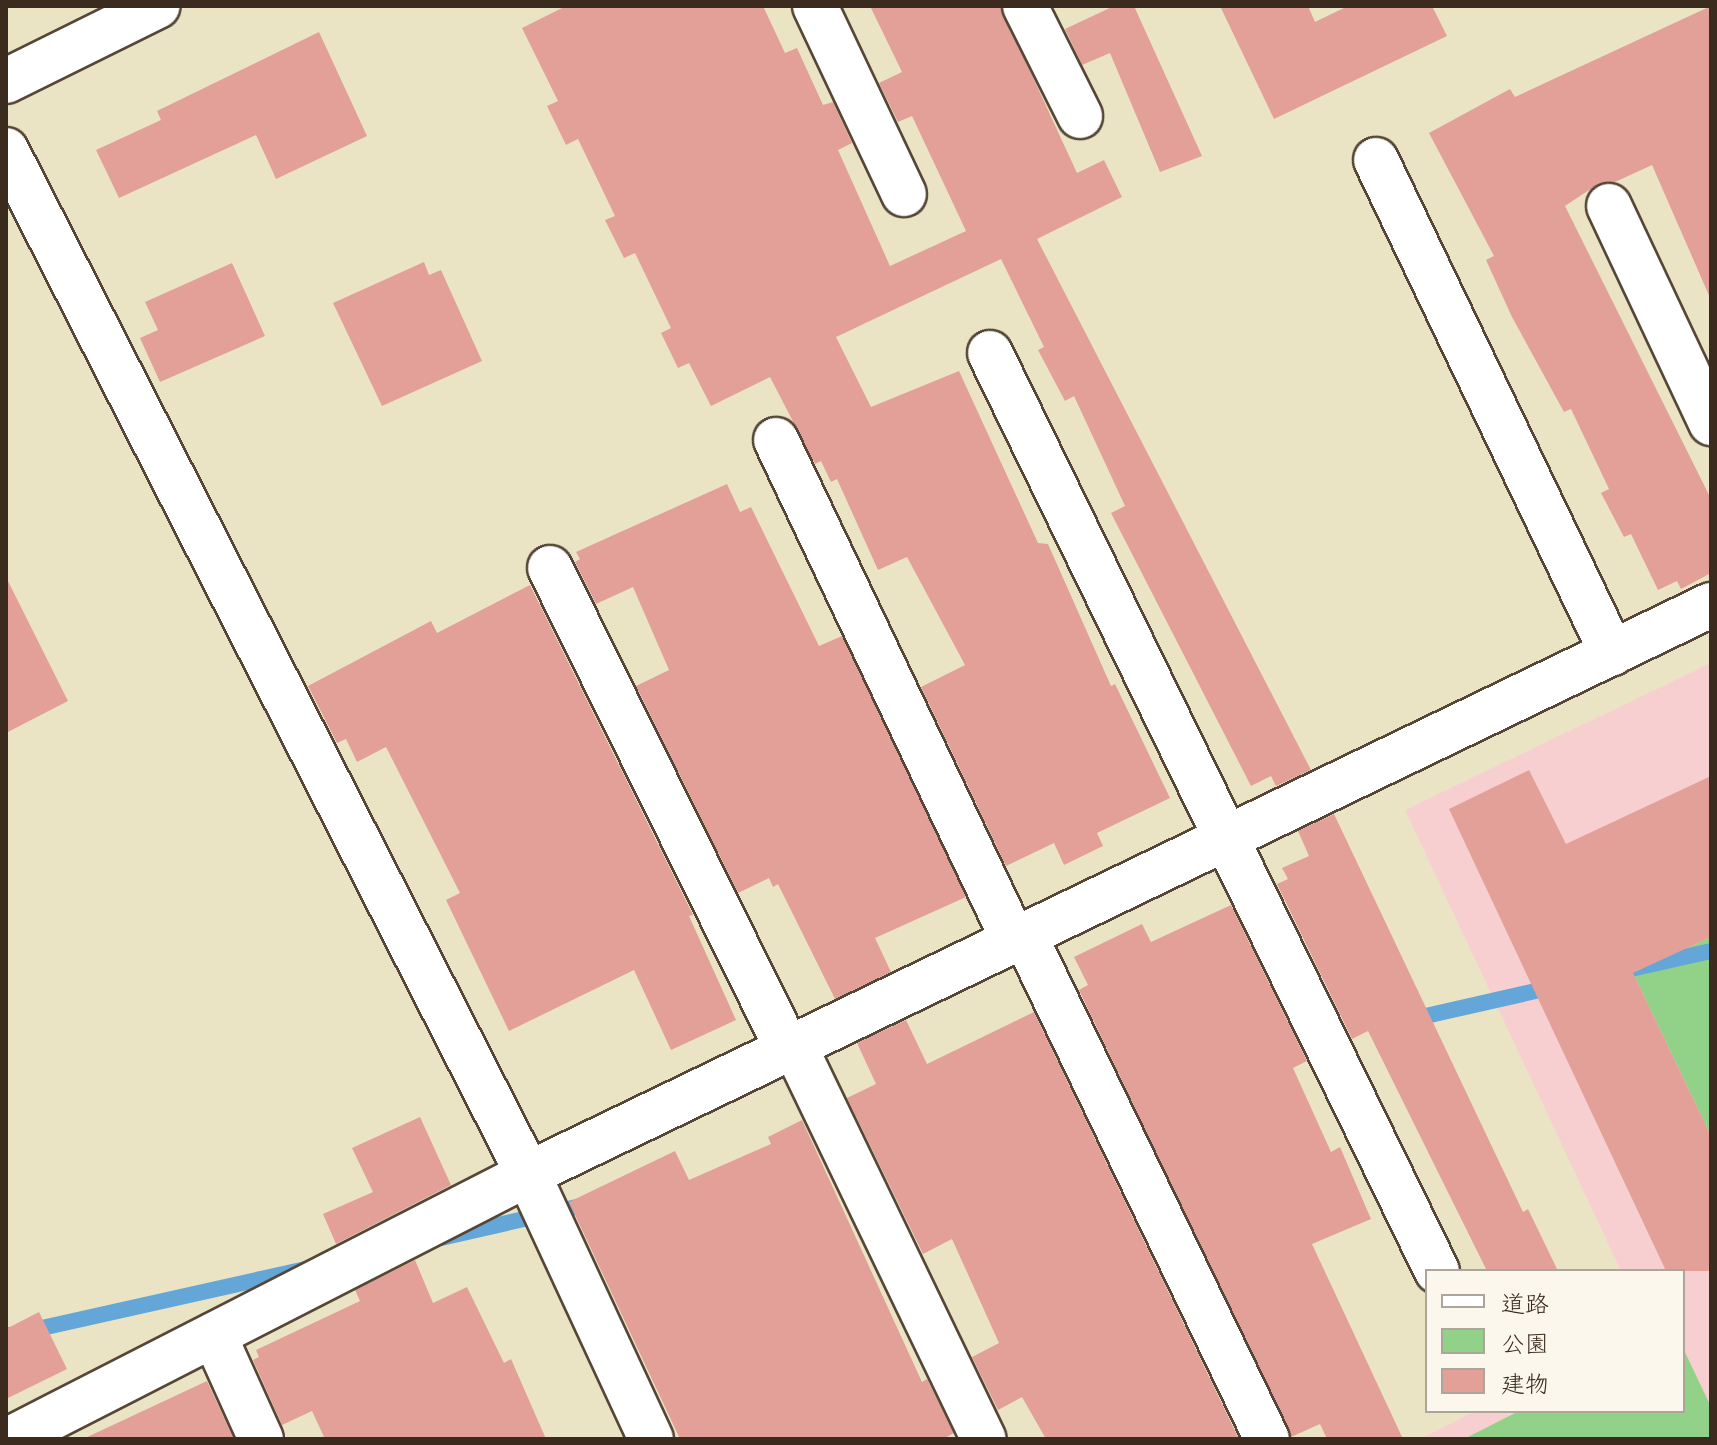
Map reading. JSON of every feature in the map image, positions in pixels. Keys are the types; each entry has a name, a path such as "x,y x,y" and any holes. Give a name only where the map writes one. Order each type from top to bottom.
{"street":[{"path":"6,81 158,6"},
{"path":"815,6 904,194"},
{"path":"1025,6 1080,116"},
{"path":"6,150 528,1174 651,1439"},
{"path":"1376,160 1612,653"},
{"path":"1609,206 1711,423"},
{"path":"990,353 1224,840 1436,1269"},
{"path":"776,440 1267,1439"},
{"path":"550,568 984,1439"},
{"path":"10,1439 528,1174 1711,605"},
{"path":"214,1335 261,1439"}],"shaded area":[{"path":"1711,663 1711,1439 1420,1439 1471,1413 1685,1413 1685,1269 1620,1269 1405,810"}],"green space":[{"path":"1633,916 1655,963 1711,937 1711,1136 1611,927"},
{"path":"1685,1352 1711,1407 1711,1439 1464,1439 1515,1413 1685,1413"}],"building":[{"path":"566,6 763,6 785,53 797,48 823,105 833,102 852,143 838,150 890,266 966,231 912,116 898,122 879,83 902,72 870,6 1000,6 1077,173 1104,160 1122,197 1037,239 1311,770 1276,786 1271,776 1251,786 1111,513 1125,506 1074,396 1065,401 1038,350 1044,347 1001,259 836,337 871,407 959,371 1038,543 1048,544 1111,686 1115,684 1170,798 1097,833 1103,846 1064,865 1054,843 1006,866 921,687 965,665 907,557 878,570 837,479 831,482 821,461 815,464 770,377 711,406 689,363 678,368 661,333 671,328 635,253 624,258 605,220 615,216 578,139 566,145 547,106 558,101 522,28"},
{"path":"1114,6 1134,6 1202,156 1160,172 1110,53 1082,65 1065,29"},
{"path":"1220,6 1308,6 1315,22 1348,6 1432,6 1447,36 1274,119"},
{"path":"1711,6 1711,300 1652,165 1615,182 1598,184 1565,206 1711,499 1711,573 1681,589 1677,581 1658,590 1631,534 1624,537 1601,493 1609,489 1571,409 1564,412 1512,317 1486,260 1494,256 1429,133 1510,89 1515,97"},
{"path":"319,32 367,136 276,179 256,135 119,198 96,150 161,120 157,111"},
{"path":"424,262 429,275 441,270 482,361 382,406 333,303"},
{"path":"232,263 265,336 160,382 140,338 158,330 145,302"},
{"path":"727,484 740,512 751,507 819,646 842,636 966,897 875,938 891,972 835,999 778,884 773,887 769,878 738,893 636,686 669,670 633,587 596,604 575,562 580,559 576,552"},
{"path":"6,577 68,701 6,733"},
{"path":"530,585 693,915 689,916 736,1020 671,1050 634,970 509,1031 446,900 460,893 386,747 357,762 346,739 337,743 308,686 431,621 437,633"},
{"path":"1529,770 1566,844 1711,776 1711,937 1633,973 1711,1136 1711,1271 1665,1269 1449,809"},
{"path":"1334,814 1523,1212 1528,1209 1557,1269 1486,1269 1368,1031 1352,1039 1277,884 1288,879 1282,868 1309,856 1298,831"},
{"path":"1231,905 1307,1061 1293,1068 1331,1152 1340,1147 1371,1219 1312,1244 1403,1439 1327,1439 1320,1424 1291,1437 1079,990 1088,985 1074,957 1142,924 1151,942"},
{"path":"1034,1012 1239,1439 1046,1439 1022,1397 998,1410 972,1357 999,1343 952,1239 923,1254 847,1098 876,1084 857,1043 906,1020 927,1064"},
{"path":"420,1117 451,1185 336,1244 323,1214 373,1192 352,1148"},
{"path":"802,1120 922,1382 927,1379 954,1433 943,1439 680,1439 569,1202 675,1151 689,1180 771,1144 768,1137"},
{"path":"415,1260 433,1303 467,1287 504,1363 511,1359 546,1439 325,1439 312,1411 282,1425 253,1360 259,1357 256,1350 360,1301 355,1290"},
{"path":"39,1312 67,1369 6,1399 6,1329"},
{"path":"207,1381 234,1439 83,1439"}],"waterway":[{"path":"1631,969 1711,951"},
{"path":"1408,1020 1553,987"},
{"path":"441,1238 594,1203"},
{"path":"6,1336 305,1269"}]}
